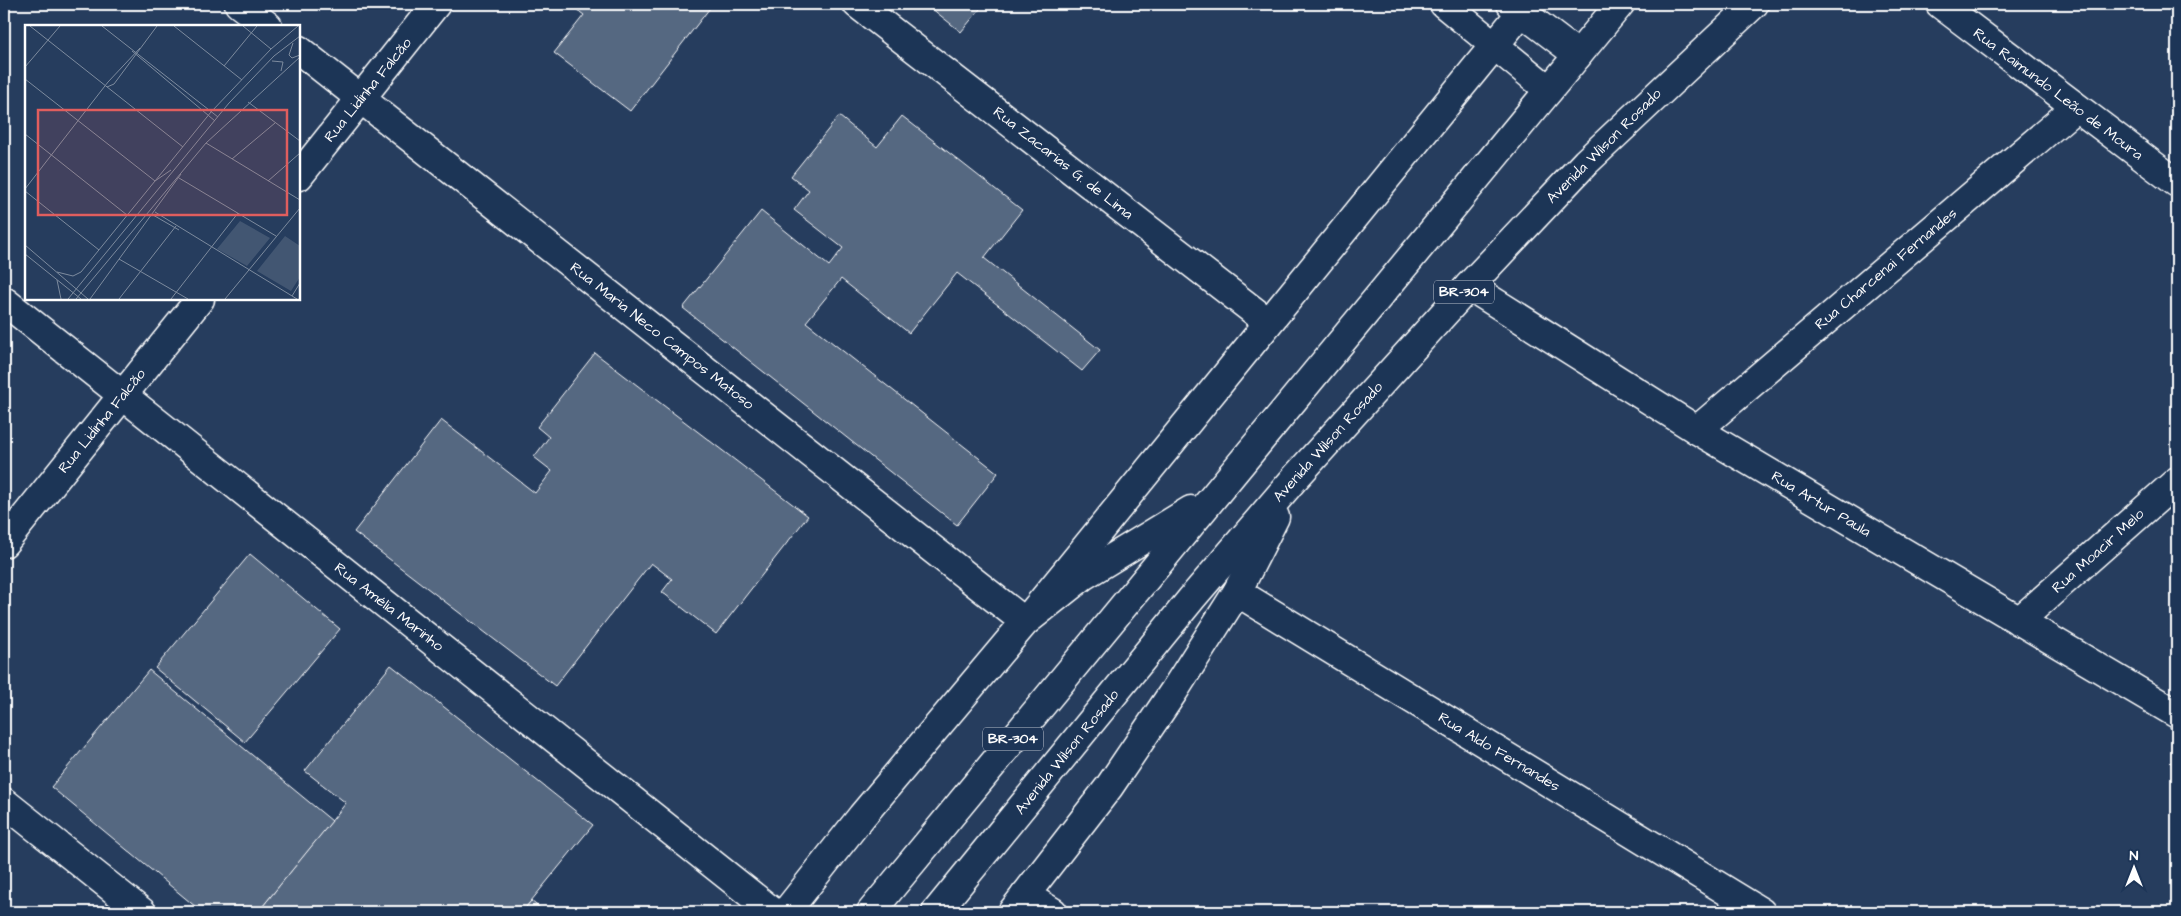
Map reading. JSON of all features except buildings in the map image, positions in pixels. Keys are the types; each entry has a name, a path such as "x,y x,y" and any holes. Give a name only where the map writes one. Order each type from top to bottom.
{"main road":[{"path":"240,4 267,25"},
{"name":"Rua Lidinha Falcão","path":"300,175 436,4"},
{"name":"Rua Zacarias G. de Lima","path":"857,4 1268,322"},
{"path":"1444,4 1549,90"},
{"name":"BR-304","path":"871,912 1210,498 1331,356 1620,4"},
{"name":"Avenida Wilson Rosado","path":"936,912 1192,598 1295,478 1469,286 1586,162 1754,4"},
{"name":"Rua Raimundo Leão de Moura","path":"1940,4 2075,108 2177,183"},
{"path":"786,912 862,816 1025,622 1493,44 1519,6 1578,55"},
{"name":"Rua Maria Neco Campos Matoso","path":"300,51 1025,622"},
{"name":"Rua Charcenai Fernandes","path":"1697,430 2075,108"},
{"name":"Rua Artur Paula","path":"1469,286 1697,430 2177,714"},
{"name":"Rua Lidinha Falcão","path":"4,543 199,300"},
{"name":"Rua Amélia Marinho","path":"4,301 773,912"},
{"path":"1053,912 1018,903 1109,787 1174,691 1237,592 1295,478"},
{"name":"Rua Moacir Melo","path":"2019,621 2177,481"},
{"path":"1025,622 1083,576 1210,498"},
{"name":"Rua Aldo Fernandes","path":"1237,592 1751,910"},
{"path":"4,802 142,912"}]}
